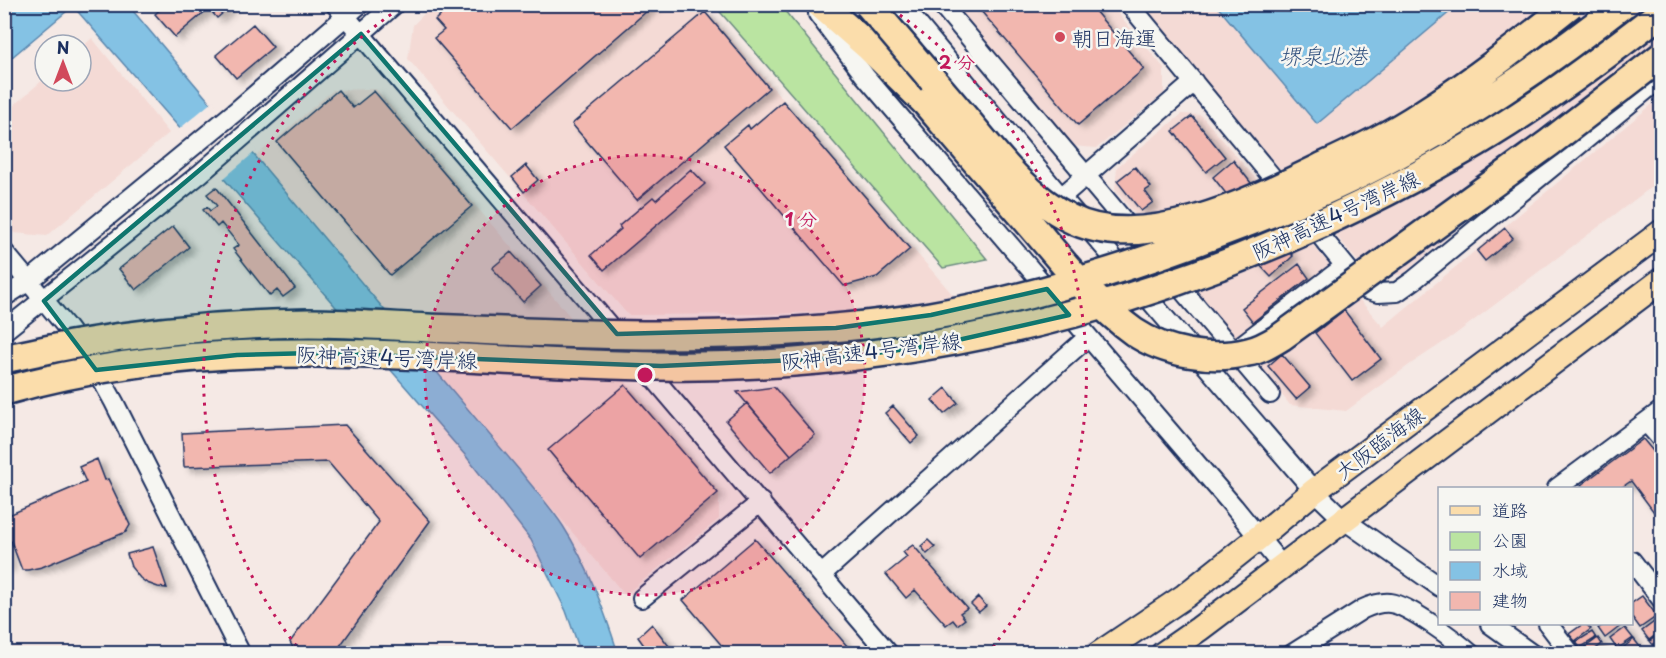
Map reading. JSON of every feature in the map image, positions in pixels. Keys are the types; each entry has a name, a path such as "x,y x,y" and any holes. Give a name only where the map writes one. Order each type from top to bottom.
{"highway":[{"path":"820,4 869,47 926,103 1062,261 1118,320 1155,343 1209,355 1250,352 1281,338 1549,143 1662,56"},
{"path":"868,4 1030,192 1070,219 1091,227 1128,231 1174,226 1216,213 1301,178 1360,148 1420,116 1472,80 1571,4"},
{"name":"阪神高速4号湾岸線","path":"4,359 69,345 142,334 234,326 312,323 567,334 745,334 846,327 931,315 1014,298 1096,276 1180,248 1267,215 1359,174 1446,126 1531,72 1623,4"},
{"name":"阪神高速4号湾岸線","path":"4,391 88,371 157,361 237,355 314,353 650,366 743,365 839,358 936,345 1028,326 1114,303 1198,275 1290,238 1378,197 1464,150 1547,97 1662,12"}],"main road":[{"name":"大阪臨海線","path":"1099,654 1185,596 1314,490 1662,231"},
{"name":"大阪臨海線","path":"1163,654 1662,280"}],"street":[{"path":"4,297 29,281 235,112 340,11 360,4"},
{"path":"4,332 201,173 395,4"},
{"path":"811,4 865,76 1282,566"},
{"path":"901,4 1061,197 1314,490 1344,520 1438,587"},
{"path":"941,4 1270,394"},
{"path":"1129,4 1364,289 1378,293 1397,292 1414,280 1662,76"},
{"path":"340,11 889,654"},
{"path":"1061,197 1194,82"},
{"path":"4,252 89,357 241,654"},
{"path":"1209,370 1345,266"},
{"path":"822,574 1088,336"},
{"path":"1568,485 1662,410"},
{"path":"1646,422 1662,440"},
{"path":"642,598 761,502"},
{"path":"1633,562 1662,600"},
{"path":"1292,654 1363,609 1381,603 1410,610 1471,654"},
{"path":"1491,625 1532,654"},
{"path":"1549,625 1571,654"}],"highlighted area":[{"path":"361,34 617,334 836,328 931,315 1047,289 1069,315 936,345 839,358 661,366 314,353 237,355 96,370 44,301"}],"shaded area":[{"path":"433,5 701,5 954,296 882,310 628,315 408,59 413,25"},
{"path":"953,5 1111,5 1164,68 1164,93 1097,148 1072,146"},
{"path":"1142,5 1215,5 1317,125 1459,5 1661,5 1661,58 1403,274 1372,278"},
{"path":"93,39 169,133 47,236 14,233 5,222 5,113 33,88 33,93 93,93"},
{"path":"376,89 719,491 719,519 625,595 256,156 333,90"},
{"path":"1661,97 1661,180 1453,336 1346,411 1290,405 1115,190 1117,167 1182,114 1201,115 1383,327"}],"green space":[{"path":"714,5 780,5 987,259 943,268"}],"water":[{"path":"5,5 128,5 553,512 588,572 618,653 581,653 566,611 531,540 465,455 73,6 41,33 33,33 33,40 5,63"},
{"name":"堺泉北港","path":"1216,5 1458,5 1317,124"}],"pier":[{"path":"213,101 256,151 222,180 178,130"}],"building":[{"path":"166,4 205,4 208,9 175,37 155,14"},
{"path":"205,4 226,4 229,8 217,18"},
{"path":"452,4 460,4 466,11 474,4 655,4 512,128 434,38 444,30 435,20"},
{"name":"朝日海運","path":"975,4 1089,4 1144,69 1078,125"},
{"path":"705,12 769,88 637,200 572,124"},
{"path":"253,24 273,47 236,78 216,55"},
{"path":"338,90 353,108 374,91 472,206 390,275 277,142"},
{"path":"783,101 910,249 877,277 844,286 724,145 748,125 750,129"},
{"path":"1192,116 1225,157 1206,172 1173,131"},
{"path":"1233,160 1251,183 1231,200 1213,177"},
{"path":"526,165 538,180 524,192 512,177"},
{"path":"1135,167 1151,187 1145,191 1153,202 1141,211 1117,181"},
{"path":"691,169 705,184 604,270 591,255 621,229 619,226 653,197 656,200"},
{"path":"216,187 295,288 283,297 277,290 270,296 233,249 239,245 221,223 217,227 203,210 207,207 210,211 217,206 207,194"},
{"path":"173,226 189,247 136,290 119,269"},
{"path":"1505,228 1513,238 1485,261 1477,251"},
{"path":"1277,239 1293,256 1271,277 1255,260"},
{"path":"511,252 541,286 523,302 492,268"},
{"path":"1299,264 1309,278 1253,322 1242,308"},
{"path":"1344,310 1381,359 1352,381 1315,333"},
{"path":"1282,354 1310,387 1296,399 1268,366"},
{"path":"625,385 718,493 640,559 548,450"},
{"path":"774,387 815,435 791,455 737,392"},
{"path":"946,388 958,403 944,414 932,400"},
{"path":"747,403 791,455 770,473 726,421"},
{"path":"893,406 919,436 911,443 885,413"},
{"path":"345,425 430,521 337,650 339,654 296,654 290,642 379,522 328,462 184,467 182,433"},
{"path":"1643,439 1662,462 1662,523 1631,481 1622,487 1583,487 1581,485"},
{"path":"97,459 105,480 108,479 130,525 126,532 42,567 28,570 22,570 11,541 8,541 9,567 4,567 4,517 86,482 79,467"},
{"path":"755,539 854,654 729,654 683,600"},
{"path":"928,540 935,547 927,554 921,546"},
{"path":"913,545 967,608 960,613 965,619 957,625 953,620 946,625 915,590 906,598 886,574 907,557 903,552"},
{"path":"153,547 167,588 147,583 131,567 127,554"},
{"path":"1642,596 1657,616 1640,628 1633,618 1633,602"},
{"path":"978,597 986,606 979,612 971,604"},
{"path":"1661,617 1662,630 1649,640 1642,631"},
{"path":"652,624 675,654 644,654 648,651 638,637"},
{"path":"1582,625 1587,625 1591,629 1575,641 1569,634"},
{"path":"1603,625 1622,625 1605,638 1598,628"},
{"path":"1625,628 1633,638 1617,649 1610,639"},
{"path":"1592,632 1596,638 1580,648 1576,642"},
{"path":"1662,632 1662,654 1660,654 1650,641"},
{"path":"1598,638 1602,644 1586,654 1583,649"},
{"path":"1634,639 1640,647 1632,654 1618,652"}],"place":[{"name":"朝日海運","path":"1060,37"}]}
